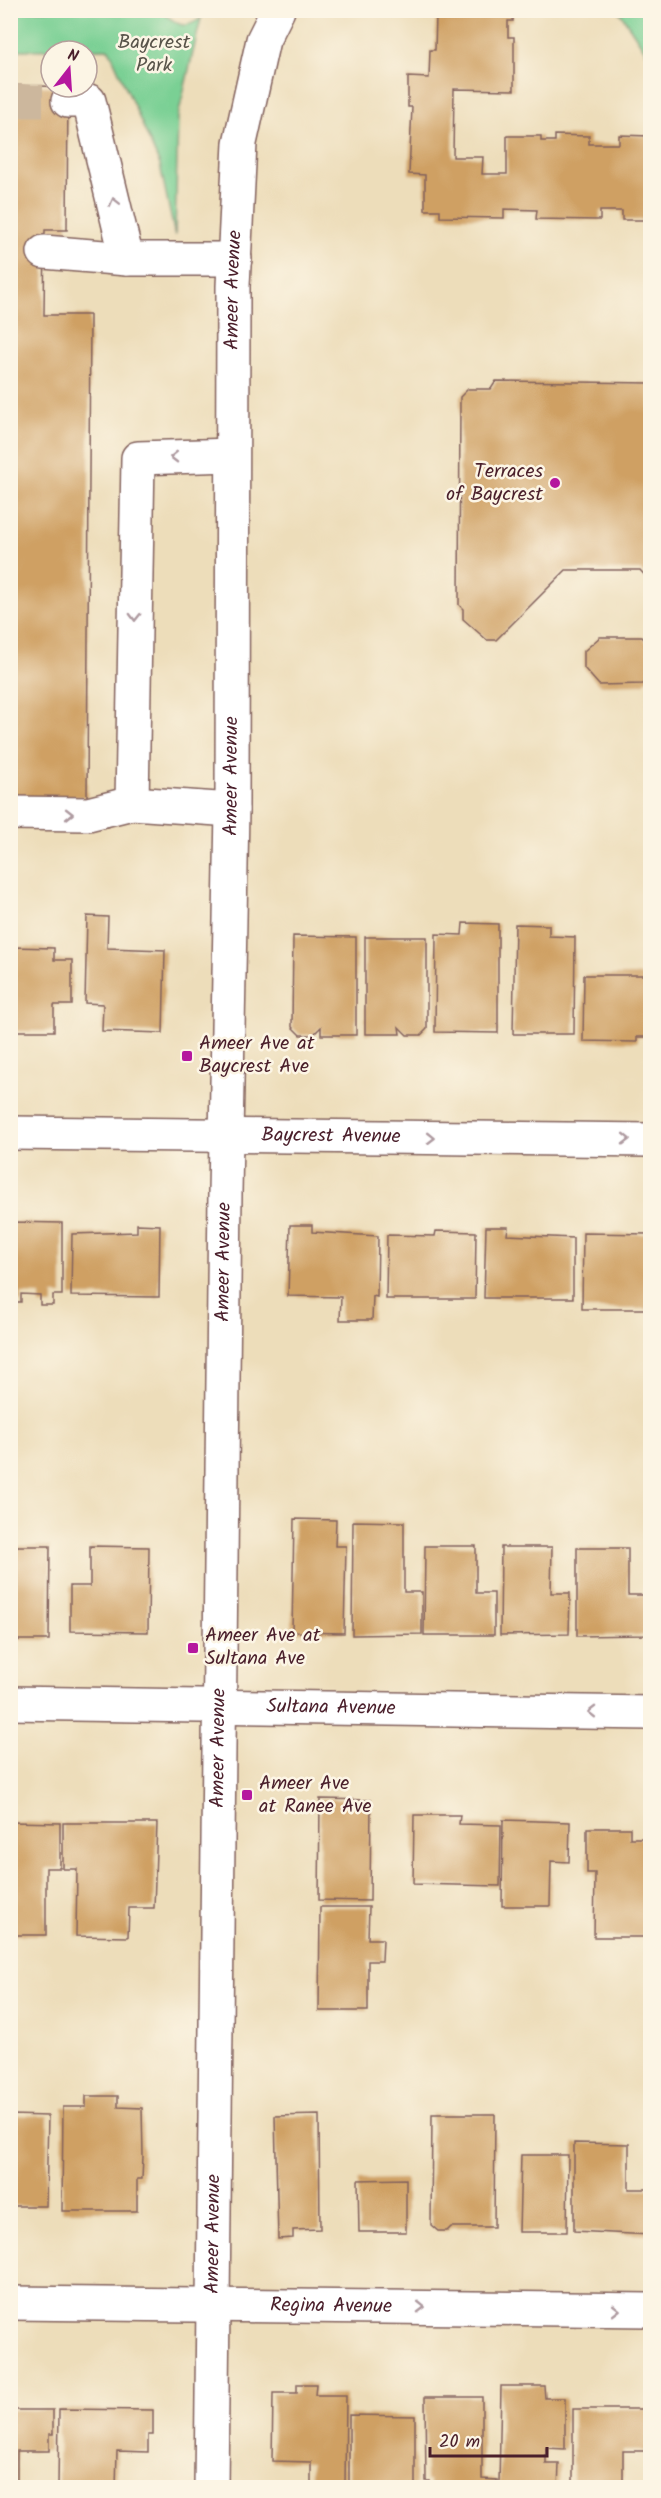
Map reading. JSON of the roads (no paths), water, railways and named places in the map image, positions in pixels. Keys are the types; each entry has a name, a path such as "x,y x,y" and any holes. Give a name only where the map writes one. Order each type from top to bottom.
{"street":[{"name":"Ameer Avenue","path":"211,2487 215,2305 225,1136 232,810 232,455 235,259 240,143 262,40 278,10"},
{"path":"68,101 89,101 128,259"},
{"path":"44,252 128,259 235,259"},
{"path":"132,803 138,458 232,455"},
{"path":"10,813 88,814 132,803 232,810"},
{"name":"Baycrest Avenue","path":"10,1133 651,1140"},
{"name":"Sultana Avenue","path":"10,1703 651,1713"},
{"name":"Regina Avenue","path":"10,2303 651,2310"}],"tunnel":[{"path":"10,101 68,101"}],"place":[{"name":"Terraces of Baycrest","path":"555,483"},
{"name":"Ameer Ave at Baycrest Ave","path":"187,1056"},
{"name":"Ameer Ave at Sultana Ave","path":"193,1648"},
{"name":"Ameer Ave at Ranee Ave","path":"247,1795"}],"park label":[{"name":"Baycrest Park","path":"154,54"}]}
